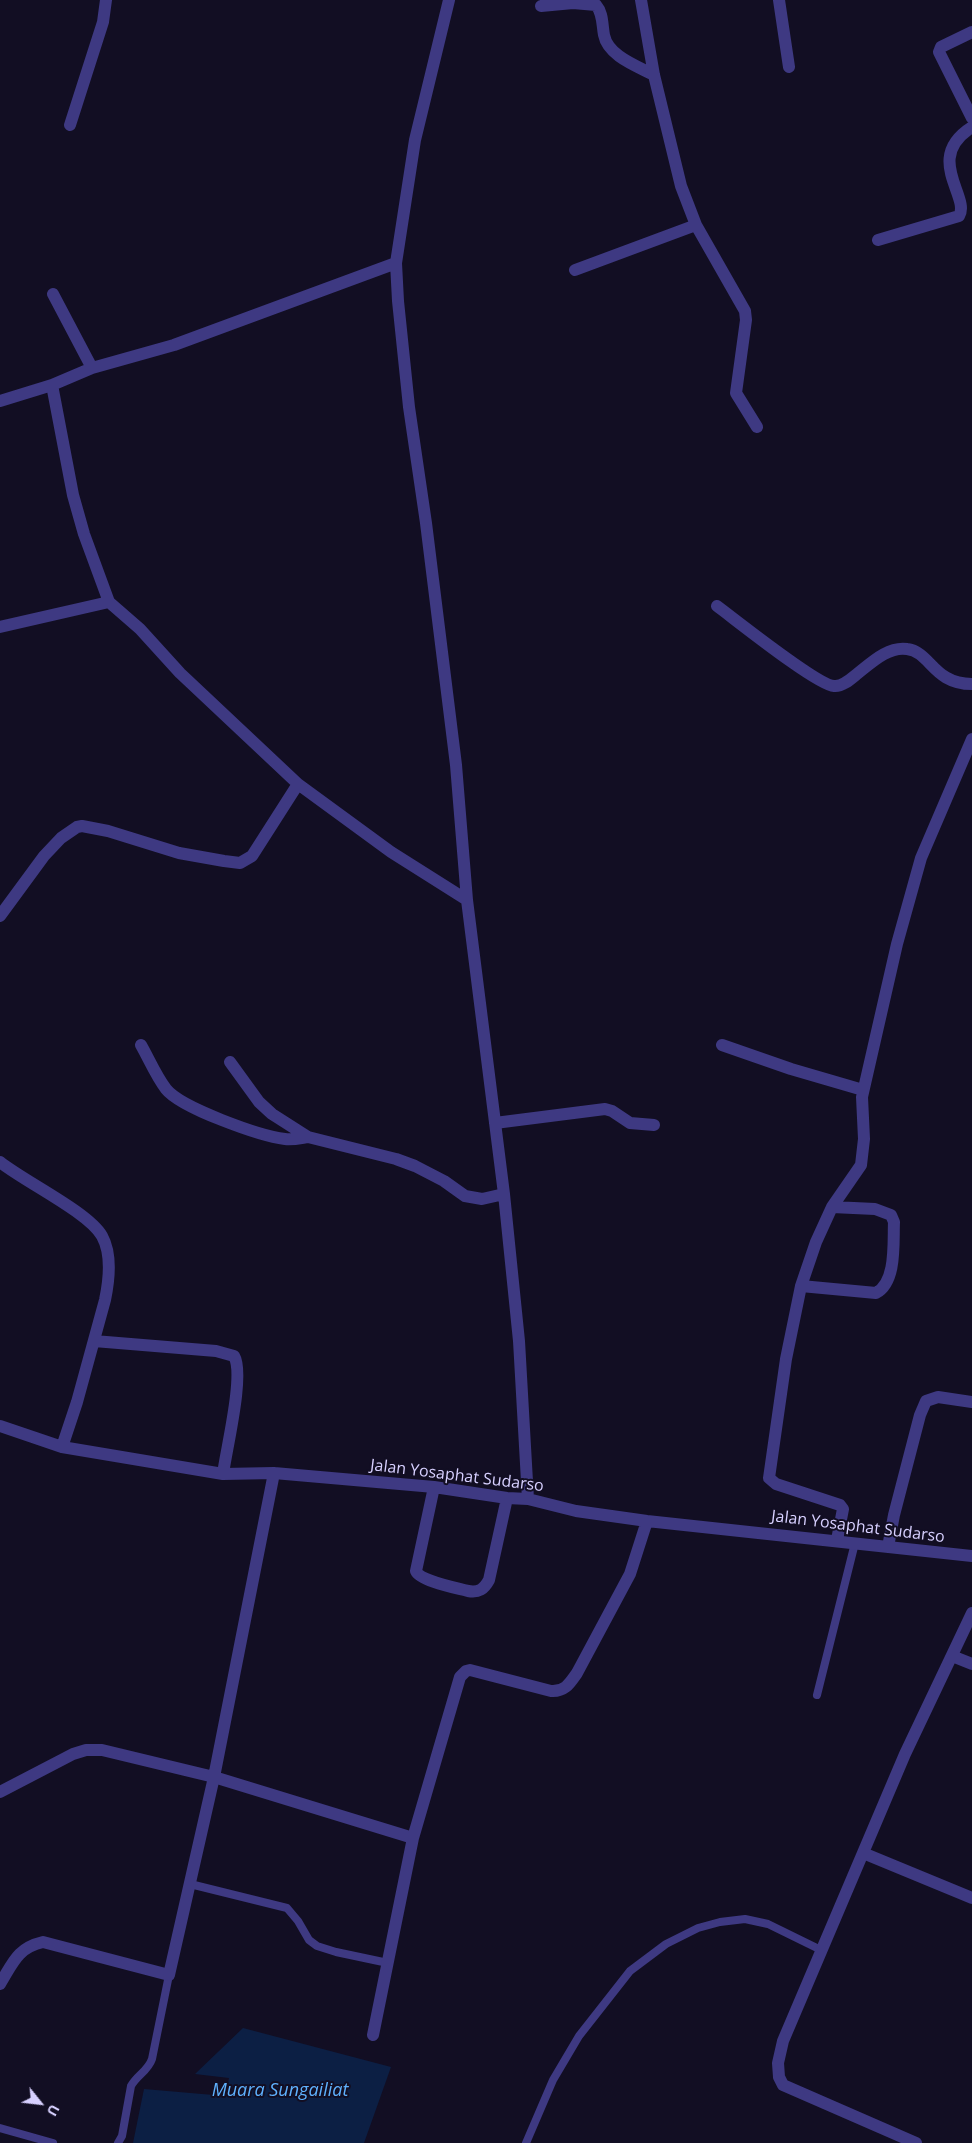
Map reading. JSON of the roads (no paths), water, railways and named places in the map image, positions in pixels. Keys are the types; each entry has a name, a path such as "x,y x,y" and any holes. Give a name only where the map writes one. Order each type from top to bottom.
{"street":[{"path":"70,125 103,22 106,0"},
{"path":"449,0 415,140 396,263 398,301 409,407 426,522 456,765 467,900 504,1194 519,1341 528,1499"},
{"path":"641,0 654,75 682,186 696,225 745,311 746,320 736,393 757,427"},
{"path":"779,0 789,68"},
{"path":"541,6 573,3 596,5 600,11 607,44 623,58 654,75"},
{"path":"972,32 942,47 939,52 972,118"},
{"path":"878,240 958,218 961,213 961,206 951,175 949,160 957,141 962,134 972,127"},
{"path":"575,270 696,225"},
{"path":"0,401 52,385 92,368 174,344 396,263"},
{"path":"53,294 92,368"},
{"path":"52,385 73,495 84,534 108,602 140,629 180,673 298,784 391,852 467,900"},
{"path":"0,627 108,602"},
{"path":"717,606 828,684 840,685 874,660 888,653 906,649 917,653 949,680 972,684"},
{"path":"837,1540 842,1512 840,1505 776,1484 769,1478 786,1359 801,1286 816,1242 832,1207 861,1165 864,1139 862,1120 863,1090 897,944 921,858 972,739"},
{"path":"0,916 44,856 60,838 77,827 82,826 108,831 179,853 240,863 252,856 298,784"},
{"path":"141,1045 166,1089 182,1101 221,1120 275,1137 290,1140 308,1137"},
{"path":"722,1045 791,1069 863,1090"},
{"path":"230,1062 259,1102 272,1114 308,1137 396,1159 415,1166 444,1181 465,1196 482,1199 504,1194"},
{"path":"495,1123 605,1109 612,1111 630,1123 654,1125"},
{"path":"0,1162 85,1219 103,1238 107,1250 108,1285 77,1402 62,1447"},
{"path":"801,1286 876,1292 883,1288 889,1277 894,1230 894,1222 891,1215 875,1209 832,1207"},
{"path":"94,1341 216,1351 234,1356 237,1361 238,1378 223,1474"},
{"path":"888,1547 920,1415 926,1401 938,1398 972,1402"},
{"name":"Jalan Yosaphat Sudarso","path":"0,1426 62,1447 223,1474 274,1473 434,1487 507,1498 528,1499 576,1511 647,1521 972,1556"},
{"path":"0,1984 23,1949 30,1944 43,1942 169,1975 214,1777 274,1473"},
{"path":"434,1487 416,1571 417,1575 424,1579 468,1591 475,1592 483,1588 489,1580 507,1498"},
{"path":"373,2035 413,1838 462,1674 470,1670 557,1692 567,1687 577,1673 630,1574 647,1521"},
{"path":"916,2143 784,2085 779,2077 778,2063 783,2041 905,1754 972,1612"},
{"path":"952,1656 972,1664"},
{"path":"0,1792 73,1754 86,1750 102,1750 214,1777 413,1838"},
{"path":"863,1853 972,1898"}],"lane":[{"path":"817,1695 855,1542"},
{"path":"190,1884 280,1906 294,1914 309,1940 317,1946 388,1963"},
{"path":"526,2143 553,2080 579,2036 630,1971 666,1944 698,1928 720,1922 745,1919 768,1924 821,1950"},
{"path":"118,2143 122,2136 131,2086 146,2071 152,2059 169,1975"},
{"path":"0,2128 53,2143"}],"water":[{"name":"Muara Sungailiat","path":"243,2028 391,2067 364,2143 133,2143 144,2089 225,2096 229,2078 195,2074"}]}
